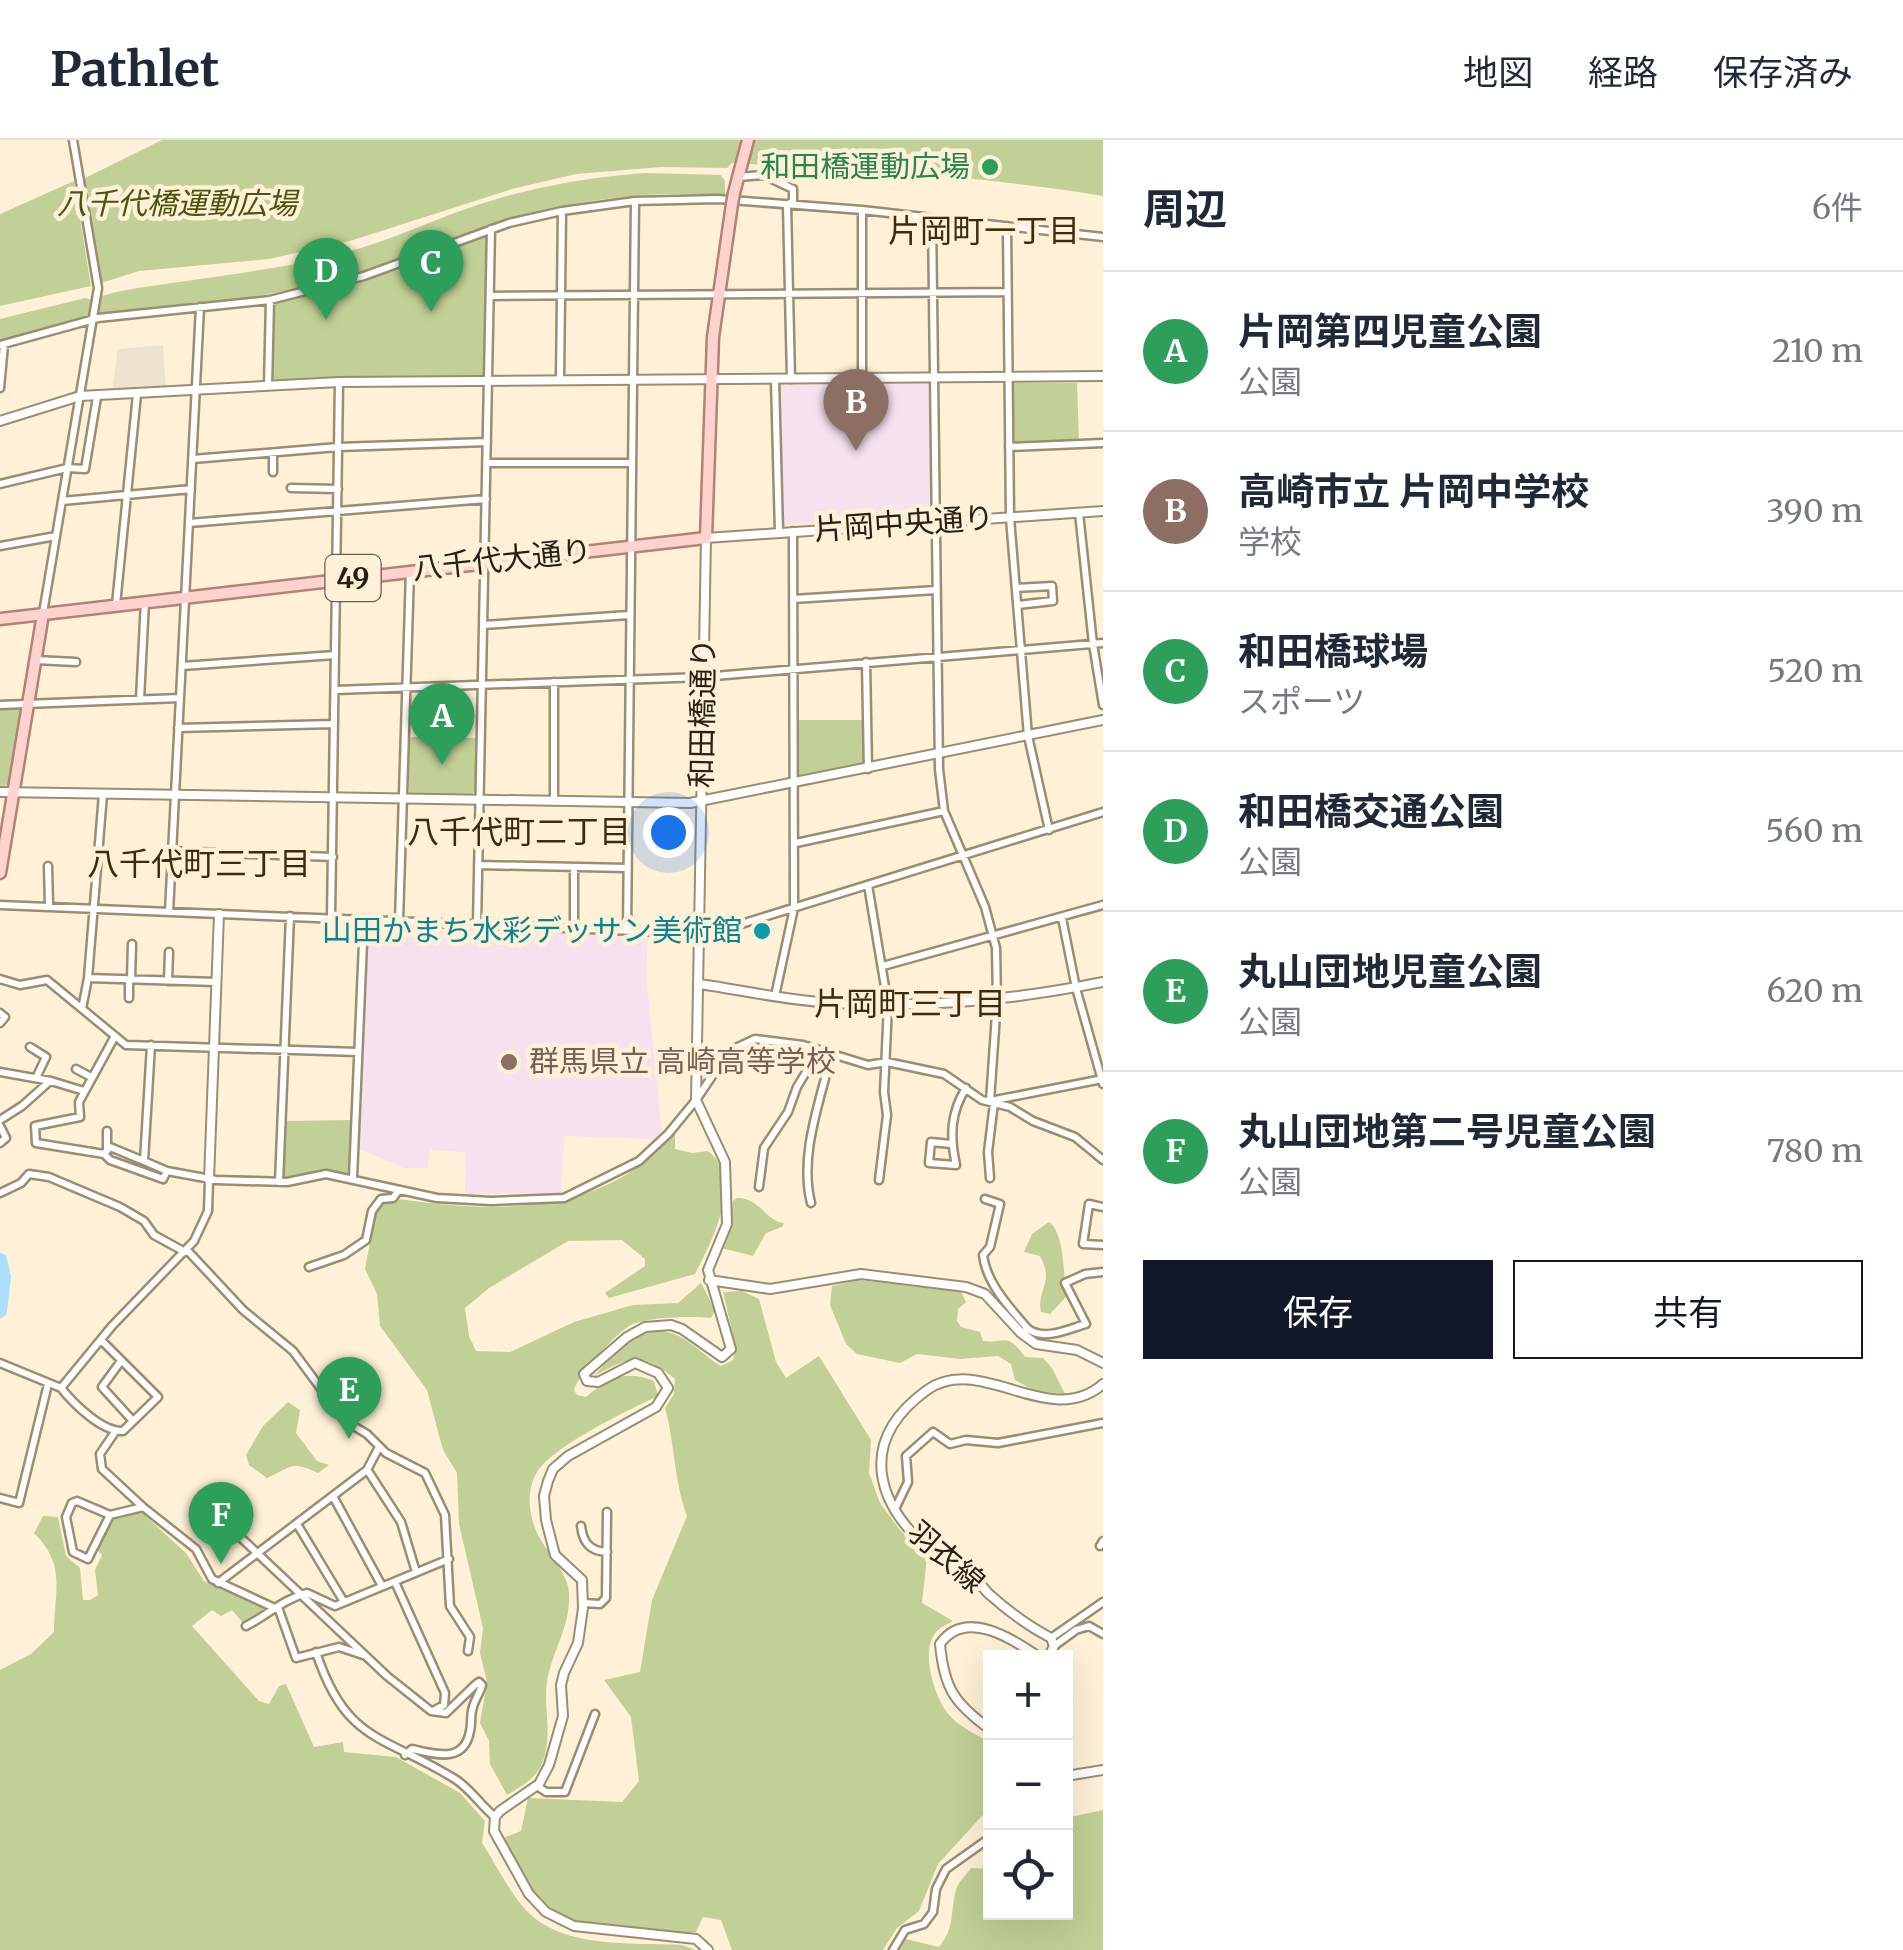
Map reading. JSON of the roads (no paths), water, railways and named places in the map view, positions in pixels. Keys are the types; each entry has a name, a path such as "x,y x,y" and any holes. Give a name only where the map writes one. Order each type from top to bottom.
{"main road":[{"name":"和田橋通り","path":"706,538 710,379 717,294 733,198 748,140"},
{"name":"八千代大通り","path":"0,619 706,538"},
{"path":"0,873 6,792 27,704 42,614"}],"street":[{"path":"42,614 98,288 74,140"},
{"path":"739,174 763,176 791,188 794,202 787,205"},
{"path":"0,388 2,344 92,320 270,300 364,276 491,229 562,210 634,200 718,199 862,210 1103,237"},
{"path":"627,930 634,200"},
{"path":"787,205 791,379"},
{"path":"560,380 562,210"},
{"path":"862,210 862,378"},
{"path":"932,218 938,756 944,811 985,906 996,948 990,1178"},
{"path":"1006,226 1010,518 1028,736 1049,830"},
{"path":"477,925 491,229"},
{"path":"490,296 1007,292"},
{"path":"268,386 270,300"},
{"path":"169,912 200,307"},
{"path":"0,421 80,396 339,382 1103,376"},
{"path":"775,380 780,532"},
{"path":"331,918 339,382"},
{"path":"116,605 137,394"},
{"path":"0,484 67,468 86,469 98,396"},
{"path":"193,459 338,447 487,442"},
{"path":"1009,446 1103,443"},
{"path":"272,452 273,472"},
{"path":"486,464 631,463"},
{"path":"291,488 338,489"},
{"path":"62,501 191,490"},
{"path":"190,524 486,499"},
{"name":"片岡中央通り","path":"706,538 1103,512"},
{"path":"1079,513 1103,705"},
{"path":"775,996 794,908 793,531"},
{"path":"0,546 56,536"},
{"name":"和田橋通り","path":"706,538 696,1100 725,1162 727,1224 712,1258 709,1280"},
{"path":"399,922 410,570"},
{"path":"1016,588 1052,586 1053,601 1018,605"},
{"path":"793,599 936,590"},
{"path":"140,700 145,601"},
{"path":"482,625 630,616"},
{"path":"336,690 704,677 1103,643"},
{"path":"182,666 336,655"},
{"path":"35,660 76,662"},
{"path":"866,662 868,769"},
{"path":"554,682 554,802"},
{"path":"0,704 180,698"},
{"path":"6,792 702,801 1103,720"},
{"path":"178,728 334,724"},
{"path":"82,1008 88,978 103,794"},
{"path":"796,843 944,811"},
{"path":"0,905 700,934 1103,812"},
{"path":"172,852 332,858"},
{"path":"478,865 628,868"},
{"path":"48,866 49,906"},
{"path":"574,867 574,928"},
{"path":"868,885 888,1005 884,1092 888,1115 879,1180"},
{"path":"883,966 1103,905"},
{"path":"61,1388 186,1251 208,1211 219,914"},
{"path":"279,1182 290,916"},
{"path":"992,1102 1102,1080 1076,988 1062,918"},
{"path":"353,1178 364,919"},
{"path":"129,998 132,944"},
{"path":"168,952 168,980"},
{"path":"88,978 216,982"},
{"path":"0,979 20,985 47,980 126,1045 358,1052"},
{"path":"700,984 775,996 888,1005 997,1000 1103,982"},
{"path":"0,1013 5,1017 0,1022"},
{"path":"115,1036 79,1102 80,1117 35,1126 36,1144 106,1152 110,1148 167,1170 209,1180 279,1182 326,1174 437,1198 564,1198 639,1161 696,1100 720,1062 740,1044 755,1039 803,1045 868,1065 887,1062 944,1074 982,1100 1075,1138 1103,1160"},
{"path":"144,1161 151,1046"},
{"path":"30,1047 46,1058 36,1078"},
{"path":"759,1187 764,1148 788,1112 796,1088 819,1051"},
{"path":"812,1203 808,1190 809,1148 831,1055"},
{"path":"76,1069 91,1077"},
{"path":"0,1072 51,1080 84,1091"},
{"path":"0,1144 6,1138 0,1123 51,1080"},
{"path":"951,1144 930,1142 929,1163 956,1166 951,1144 954,1113 966,1088"},
{"path":"107,1132 106,1152 110,1160 163,1179 167,1170"},
{"path":"0,1193 21,1183 29,1174 49,1177 144,1220 154,1235 186,1251 243,1310 293,1351 344,1421 425,1473 445,1515 450,1606 470,1636 468,1651"},
{"path":"309,1266 344,1254 366,1240 372,1210 381,1199 392,1198 399,1190"},
{"path":"985,1199 1000,1204 990,1247 983,1255 984,1266 1024,1331 1056,1333 1086,1324 1065,1283 1103,1272"},
{"path":"1103,1207 1088,1204 1083,1244 1103,1245"},
{"path":"495,1818 537,1786 549,1765 563,1716 562,1686 578,1644 582,1580 555,1555 545,1508 546,1484 554,1468 568,1456 656,1407 668,1388 658,1374 635,1363 598,1382 587,1381 584,1374 627,1336 646,1326 670,1325 722,1357 728,1355 730,1338 709,1280 770,1289 861,1274 966,1287 985,1294 1036,1344 1078,1350 1103,1363"},
{"path":"0,1363 61,1388 76,1406 115,1432 123,1431 158,1397 101,1340"},
{"path":"121,1361 102,1387 134,1421"},
{"name":"羽衣線","path":"1053,1642 1014,1616 968,1572 942,1560 894,1511 883,1488 880,1459 891,1425 924,1392 940,1382 973,1380 1054,1400 1079,1398 1103,1384"},
{"path":"0,1498 19,1503 48,1384"},
{"path":"894,1511 908,1482 906,1456 933,1432 950,1444 966,1440 998,1442 1103,1423"},
{"path":"115,1432 100,1454 100,1465 143,1507 196,1549 212,1579 279,1610 296,1658 339,1647 369,1657"},
{"path":"218,1583 334,1498 367,1470 379,1447"},
{"path":"367,1470 401,1522 416,1572"},
{"path":"334,1498 382,1586"},
{"path":"110,1515 88,1560 73,1552 66,1517 72,1503 77,1501 110,1515 143,1507"},
{"path":"583,1604 600,1604 606,1598 607,1512"},
{"path":"297,1524 344,1602"},
{"path":"581,1526 583,1540 592,1549 606,1552"},
{"path":"237,1534 254,1554 431,1711 446,1713 475,1685 482,1685 462,1748 444,1756 412,1750 405,1755"},
{"path":"246,1626 300,1594 308,1593 336,1606 449,1559"},
{"path":"395,1581 445,1693 441,1708 431,1711"},
{"path":"1050,1650 1053,1642 1103,1602"},
{"name":"羽衣線","path":"983,1725 960,1707 949,1689 940,1644 948,1632 961,1626 1020,1643 1029,1650"},
{"path":"1053,1642 1089,1626 1103,1634"},
{"path":"316,1652 329,1688 356,1725 463,1784 495,1818 494,1831 500,1844 529,1894 546,1912 574,1926 696,1938 708,1950"},
{"path":"537,1786 546,1792 565,1792 595,1714"},
{"path":"1073,1775 1103,1770"},
{"path":"893,1950 904,1930 924,1924 934,1912 936,1889 946,1869 983,1842"}],"waterway":[{"path":"0,1260 4,1277 0,1311"}],"place":[{"name":"和田橋運動広場","path":"990,167"},
{"name":"和田橋球場","path":"431,312"},
{"name":"和田橋交通公園","path":"326,320"},
{"name":"高崎市立 片岡中学校","path":"856,451"},
{"name":"片岡第四児童公園","path":"442,765"},
{"name":"山田かまち水彩デッサン美術館","path":"762,931"},
{"name":"群馬県立 高崎高等学校","path":"509,1062"},
{"name":"丸山団地児童公園","path":"349,1439"},
{"name":"丸山団地第二号児童公園","path":"221,1564"}],"district":[{"name":"片岡町一丁目","path":"984,231"},
{"name":"八千代町二丁目","path":"519,832"},
{"name":"八千代町三丁目","path":"199,864"},
{"name":"片岡町三丁目","path":"910,1004"}],"park label":[{"name":"八千代橋運動広場","path":"177,204"}]}
